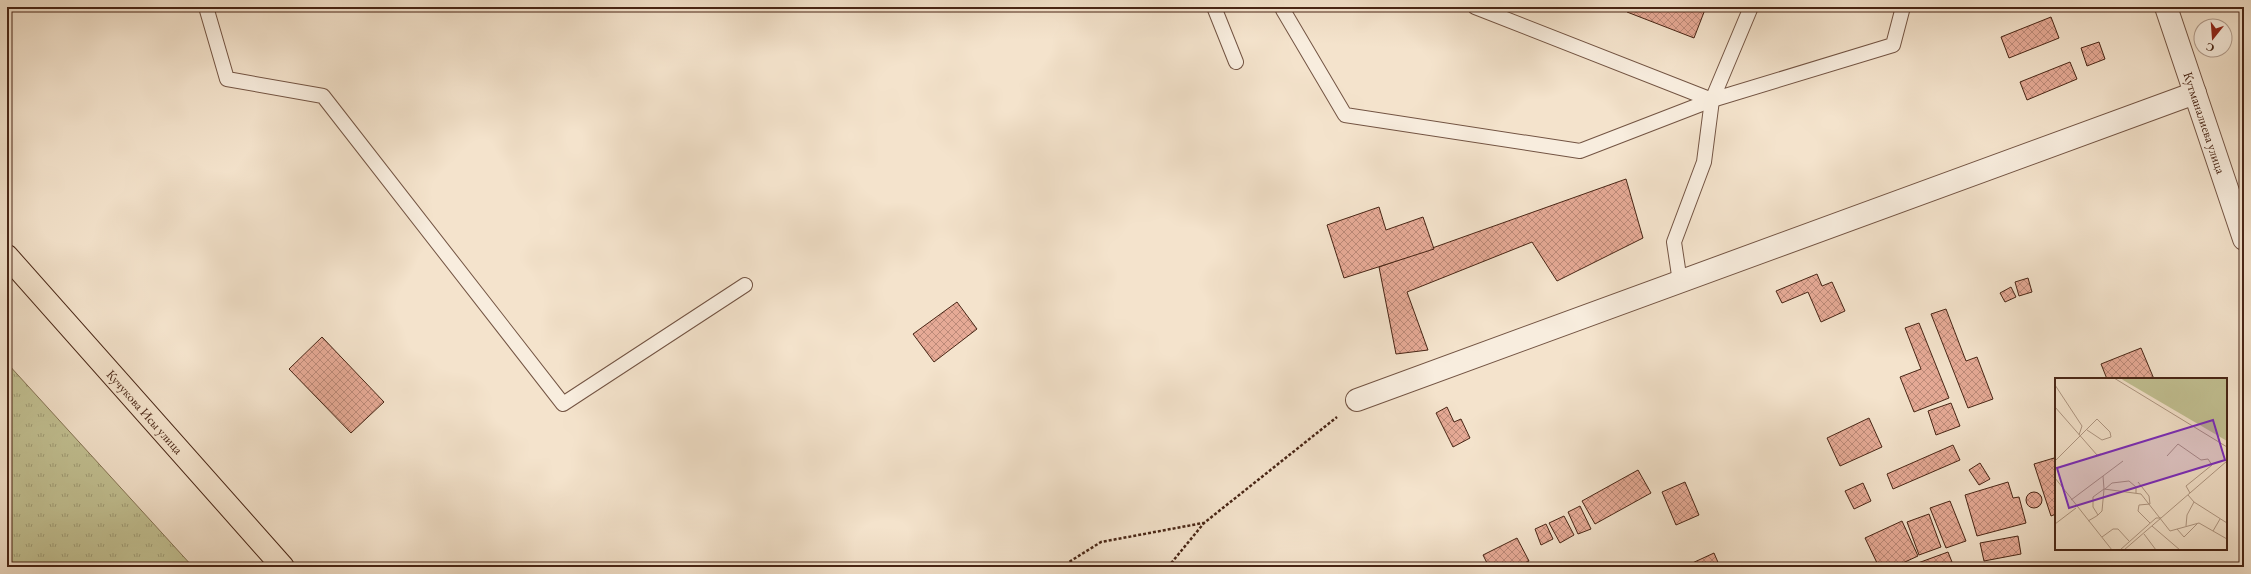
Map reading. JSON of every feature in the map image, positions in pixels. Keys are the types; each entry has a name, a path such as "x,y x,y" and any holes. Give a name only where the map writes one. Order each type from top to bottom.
{"main road":[{"name":"Кучукова Исы улица","path":"7,256 283,567"}],"street":[{"name":"Кутманалиева улица","path":"2166,7 2244,239"},
{"path":"1357,400 2195,93"}],"lane":[{"path":"206,7 227,79 323,96 563,404 745,285"},
{"path":"1214,7 1236,62"},
{"path":"1284,7 1283,10 1345,115 1580,151 1712,100 1893,45 1903,7"},
{"path":"1475,7 1712,100"},
{"path":"1680,282 1674,242 1704,162 1712,100 1750,7"}],"path":[{"path":"1168,567 1204,523 1357,400"},
{"path":"1061,567 1101,542 1204,523"}],"green space":[{"path":"7,363 193,567 7,567"}],"building":[{"path":"1629,7 1706,7 1694,38 1627,12"},
{"path":"2051,17 2059,38 2009,58 2001,37"},
{"path":"2099,42 2105,59 2087,66 2081,48"},
{"path":"2070,62 2077,79 2027,100 2020,82"},
{"path":"1626,179 1643,238 1557,281 1532,242 1407,292 1428,350 1396,354 1379,267"},
{"path":"1379,207 1386,230 1423,217 1434,249 1344,278 1327,225"},
{"path":"1817,274 1822,286 1832,282 1845,311 1821,322 1808,292 1782,303 1776,291"},
{"path":"2028,278 2032,292 2019,296 2015,282"},
{"path":"2011,287 2016,297 2005,302 2000,293"},
{"path":"957,302 977,329 934,362 913,334"},
{"path":"1946,309 1966,361 1977,357 1993,399 1968,408 1931,314"},
{"path":"1919,323 1949,398 1914,412 1900,377 1921,369 1905,328"},
{"path":"322,337 384,402 351,433 289,369"},
{"path":"2141,348 2154,378 2107,378 2101,364"},
{"path":"1951,403 1960,426 1936,435 1928,411"},
{"path":"1447,407 1454,422 1461,419 1470,438 1453,447 1436,413"},
{"path":"1869,418 1882,447 1840,466 1827,438"},
{"path":"1953,445 1960,460 1893,489 1887,474"},
{"path":"2054,458 2055,514 2051,516 2034,464"},
{"path":"1980,463 1990,479 1979,485 1969,470"},
{"path":"1638,470 1651,493 1595,524 1582,501"},
{"path":"1685,482 1699,515 1676,525 1662,492"},
{"path":"2008,482 2013,498 2019,497 2026,523 1977,536 1965,495"},
{"path":"1863,483 1871,501 1854,509 1845,491"},
{"path":"2034,492 2041,497 2042,500 2037,507 2034,508 2027,503 2026,500 2031,493"},
{"path":"1950,501 1966,541 1946,548 1930,508"},
{"path":"1580,506 1591,529 1578,534 1568,512"},
{"path":"1929,514 1941,547 1919,555 1907,522"},
{"path":"1564,516 1574,535 1560,543 1549,523"},
{"path":"1902,521 1918,556 1894,567 1879,567 1865,538"},
{"path":"1546,524 1553,539 1541,545 1535,529"},
{"path":"2018,536 2021,554 1984,561 1980,543"},
{"path":"1517,538 1529,561 1517,567 1489,567 1483,555"},
{"path":"1948,552 1954,567 1907,567"},
{"path":"1714,553 1720,567 1689,567 1688,565"}]}
